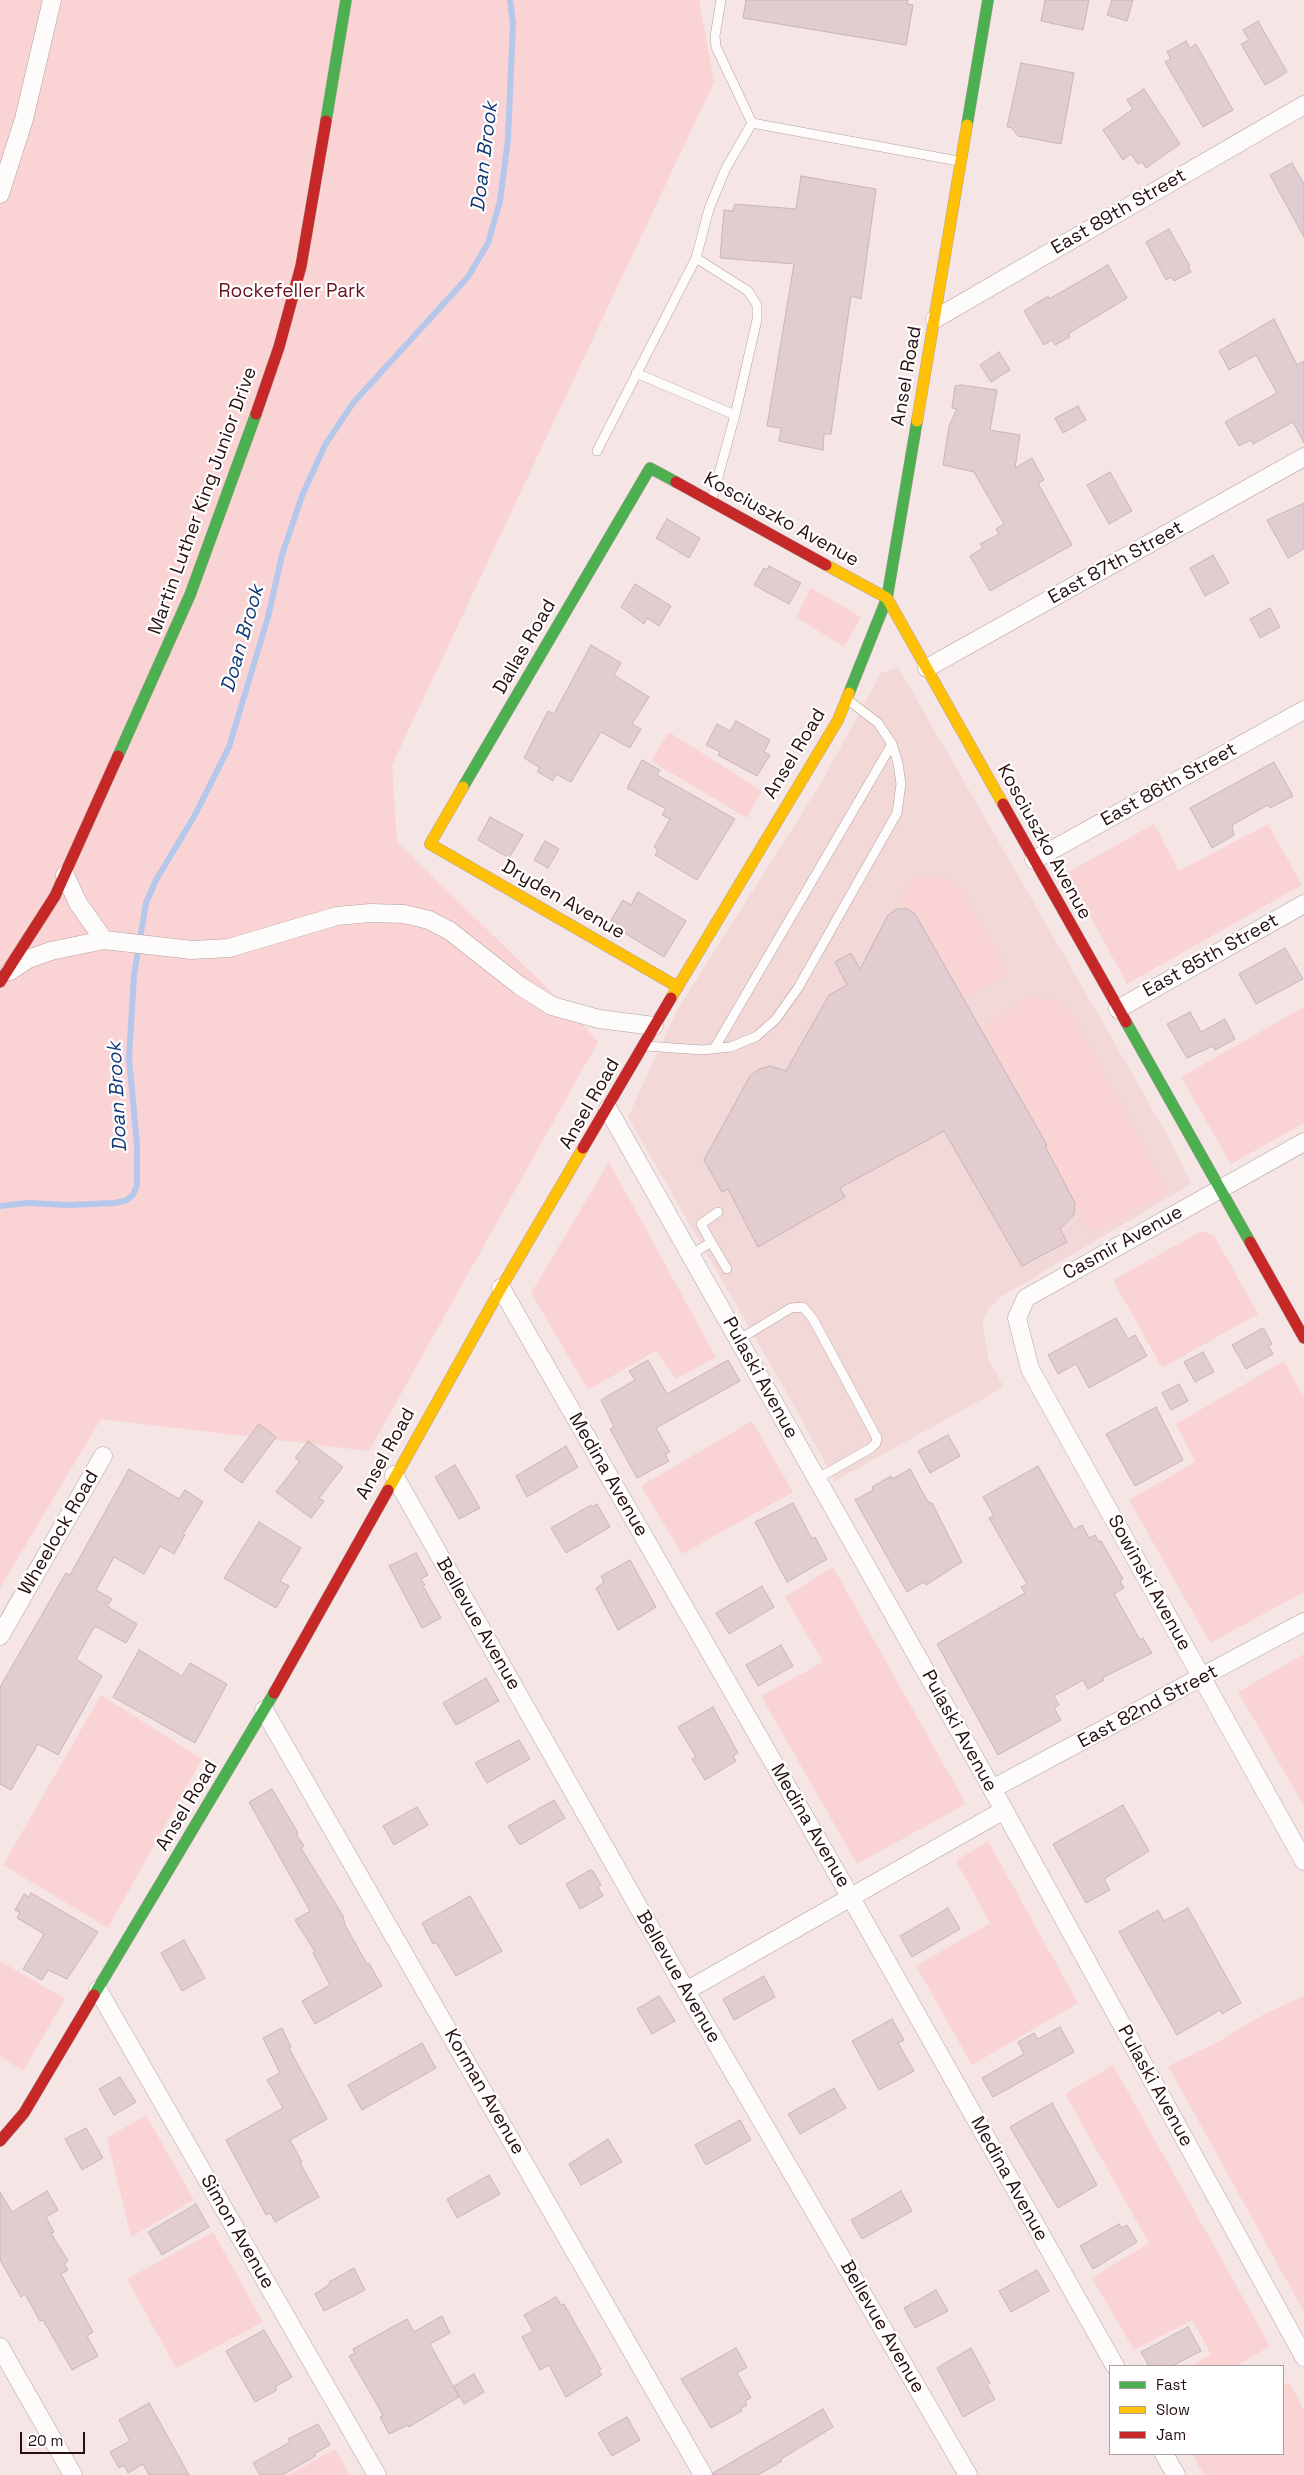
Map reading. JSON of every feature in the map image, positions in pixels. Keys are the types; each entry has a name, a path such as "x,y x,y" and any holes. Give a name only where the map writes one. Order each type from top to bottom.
{"street":[{"path":"0,194 24,119 52,0"},
{"name":"Martin Luther King Junior Drive","path":"3,978 55,896 65,875 190,595 240,462 279,347 301,266 346,0"},
{"name":"Ansel Road","path":"0,2141 24,2112 264,1710 394,1475 501,1288 608,1109 654,1026 838,720 887,598 988,0"},
{"name":"East 89th Street","path":"935,319 1304,105"},
{"name":"East 87th Street","path":"927,668 1304,457"},
{"name":"Kosciuszko Avenue","path":"650,468 887,598 1304,1338"},
{"name":"Dallas Road","path":"430,844 650,468"},
{"name":"East 86th Street","path":"1034,860 1304,710"},
{"name":"Dryden Avenue","path":"430,844 678,987"},
{"path":"65,875 78,903 104,940"},
{"name":"East 85th Street","path":"1118,1009 1304,904"},
{"path":"3,978 28,959 51,951 104,940 173,949 229,948 337,916 370,912 404,914 429,920 450,931 520,986 552,1006 598,1018 654,1026"},
{"name":"Pulaski Avenue","path":"608,1109 1004,1810 1304,2357"},
{"name":"Casmir Avenue","path":"1026,1298 1304,1142"},
{"name":"Medina Avenue","path":"501,1288 850,1896 1114,2365"},
{"name":"Sowinski Avenue","path":"1026,1298 1017,1318 1030,1369 1304,1861"},
{"name":"Wheelock Road","path":"0,1636 103,1456"},
{"name":"Bellevue Avenue","path":"394,1475 686,1990 968,2475"},
{"name":"East 82nd Street","path":"992,1789 1203,1678 1304,1622"},
{"name":"Korman Avenue","path":"264,1710 703,2475"},
{"path":"686,1990 1004,1810"},
{"name":"Simon Avenue","path":"98,1990 377,2475"},
{"path":"0,2347 67,2472"},
{"path":"1165,2455 1176,2475"}],"lane":[{"path":"721,0 715,36 716,47 752,123"},
{"path":"752,123 961,162"},
{"path":"597,451 696,258 709,209 724,170 752,123"},
{"path":"696,258 748,291 757,306 757,320 735,415 711,502"},
{"path":"636,373 735,415"},
{"path":"643,1046 714,1049 731,1047 757,1036 776,1019 798,988 897,814 901,784 898,763 892,744 878,723 846,698"},
{"path":"714,1049 892,744"},
{"path":"718,1212 701,1224 727,1269"},
{"path":"691,1255 711,1242"},
{"path":"738,1340 791,1308 803,1307 813,1319 877,1438 871,1448 817,1479"}],"shaded area":[{"path":"898,667 1172,1144 1191,1184 999,1298 988,1310 982,1323 989,1361 1004,1387 835,1481 795,1407 628,1117 677,1010 820,785 881,673"}],"green space":[{"name":"Rockefeller Park","path":"0,0 699,0 714,82 392,765 397,842 572,1012 598,1042 369,1451 101,1419 0,1588"},
{"path":"811,588 861,617 844,647 796,617"},
{"path":"669,732 762,791 747,818 651,761"},
{"path":"1154,824 1179,871 1268,824 1302,885 1127,984 1067,873"},
{"path":"932,875 946,877 955,883 965,895 1008,973 963,998 915,914 903,908 902,895 909,884 918,878"},
{"path":"1032,997 1054,1000 1071,1013 1169,1193 1092,1233 980,1027"},
{"path":"1304,1007 1304,1123 1231,1164 1181,1077"},
{"path":"609,1162 716,1357 676,1379 656,1351 588,1390 531,1293"},
{"path":"1202,1231 1214,1235 1258,1314 1162,1368 1113,1280"},
{"path":"1284,1361 1304,1398 1304,1592 1210,1643 1129,1500 1195,1462 1176,1424"},
{"path":"752,1421 793,1492 682,1554 641,1486"},
{"path":"833,1567 966,1804 857,1864 761,1696 823,1662 785,1597"},
{"path":"1304,1654 1304,1806 1238,1692"},
{"path":"101,1695 202,1759 108,1928 3,1865"},
{"path":"988,1841 1078,2003 972,2065 916,1966 990,1923 956,1861"},
{"path":"0,1961 65,1999 23,2071 0,2056"},
{"path":"1304,1996 1304,2312 1168,2066 1216,2043 1264,2014"},
{"path":"1113,2065 1270,2346 1239,2365 1193,2365 1211,2354 1192,2320 1134,2350 1092,2278 1149,2243 1065,2094"},
{"path":"146,2115 194,2200 131,2237 107,2138"},
{"path":"213,2232 263,2322 176,2368 127,2279"},
{"path":"1289,2382 1304,2410 1304,2475 1204,2475 1193,2455 1284,2455 1284,2384"},
{"path":"335,2449 350,2475 288,2475"}],"building":[{"path":"746,0 908,0 907,4 913,5 906,45 743,18"},
{"path":"1045,0 1089,0 1083,30 1041,21"},
{"path":"1112,0 1133,0 1127,21 1107,15"},
{"path":"1258,21 1287,72 1265,85 1241,44 1249,40 1243,30"},
{"path":"1186,41 1190,48 1196,44 1233,110 1203,127 1165,62 1171,59 1167,52"},
{"path":"1021,63 1074,73 1061,144 1018,136 1012,128 1007,127"},
{"path":"1144,89 1180,144 1146,168 1142,162 1138,164 1131,154 1123,160 1103,130 1133,109 1127,100"},
{"path":"1292,163 1304,184 1304,237 1270,175"},
{"path":"801,176 876,189 861,299 851,296 831,434 824,434 823,450 779,441 781,428 767,426 794,264 720,258 724,210 733,211 735,204 796,209"},
{"path":"1169,229 1190,266 1188,267 1191,272 1174,281 1171,277 1166,280 1146,242"},
{"path":"1108,265 1127,298 1068,334 1070,337 1055,345 1052,340 1044,345 1024,311 1048,296 1049,299"},
{"path":"1274,319 1297,365 1304,361 1304,443 1293,422 1253,444 1251,440 1239,446 1225,422 1277,393 1256,355 1229,370 1219,351"},
{"path":"999,352 1010,370 991,382 980,365"},
{"path":"961,385 997,390 990,430 1020,435 1015,468 1032,458 1044,480 1038,483 1072,545 990,591 970,556 983,548 980,544 999,534 996,529 1004,524 974,472 943,465 949,426 957,409 952,408 955,386"},
{"path":"1078,406 1086,420 1063,433 1055,418"},
{"path":"1110,472 1132,511 1109,524 1087,485"},
{"path":"1304,503 1304,549 1288,558 1267,520"},
{"path":"667,519 700,538 689,558 656,538"},
{"path":"1213,555 1229,583 1205,596 1190,568"},
{"path":"769,566 801,583 789,604 754,585 764,568 767,570"},
{"path":"635,584 671,606 659,626 647,618 644,624 621,607"},
{"path":"1270,608 1280,627 1260,638 1250,619"},
{"path":"591,645 621,663 614,675 649,697 632,724 641,729 630,748 601,732 571,782 556,774 553,781 538,772 539,767 524,758 548,711 554,714"},
{"path":"736,721 770,740 764,752 770,755 757,776 718,755 720,752 706,745 717,724 730,731"},
{"path":"642,760 660,770 657,775 735,819 697,880 655,855 658,850 654,847 670,819 662,815 666,809 627,788"},
{"path":"1274,762 1293,796 1270,808 1268,805 1232,825 1234,835 1212,848 1190,808"},
{"path":"490,817 523,835 509,858 478,840"},
{"path":"545,841 559,849 548,868 534,860"},
{"path":"638,892 686,921 664,957 618,929 620,926 611,920 623,900 631,905"},
{"path":"897,909 908,909 915,914 1047,1145 1045,1146 1075,1203 1074,1215 1060,1229 1067,1242 1022,1266 944,1131 840,1188 845,1197 758,1247 728,1189 722,1192 704,1160 750,1076 759,1069 770,1066 786,1071 829,995 847,985 835,962 851,953 860,969 888,915"},
{"path":"1285,948 1303,979 1256,1004 1239,974"},
{"path":"1190,1012 1201,1032 1225,1019 1235,1039 1215,1050 1213,1046 1187,1058 1167,1024"},
{"path":"1116,1318 1128,1339 1135,1335 1147,1356 1089,1388 1076,1364 1058,1374 1048,1355"},
{"path":"1264,1329 1272,1344 1268,1346 1273,1354 1246,1369 1232,1345"},
{"path":"1203,1352 1214,1372 1195,1382 1184,1362"},
{"path":"648,1360 667,1394 728,1360 740,1381 656,1428 670,1452 665,1454 669,1461 637,1478 610,1429 614,1427 601,1400 635,1380 629,1371"},
{"path":"1179,1384 1188,1401 1171,1410 1162,1393"},
{"path":"1156,1407 1183,1460 1135,1486 1106,1434"},
{"path":"259,1424 276,1437 242,1483 224,1470"},
{"path":"948,1435 960,1456 930,1473 918,1451"},
{"path":"308,1441 343,1467 319,1498 324,1501 311,1518 276,1492 300,1461 295,1458"},
{"path":"566,1446 578,1467 527,1497 516,1476"},
{"path":"455,1465 480,1508 459,1519 435,1477"},
{"path":"1038,1466 1074,1530 1082,1525 1089,1538 1095,1535 1099,1542 1101,1541 1123,1579 1120,1581 1124,1588 1114,1594 1140,1640 1143,1638 1152,1653 1102,1678 1104,1680 1088,1689 1083,1680 1054,1696 1059,1705 1054,1708 1061,1720 998,1755 937,1644 1025,1593 1021,1587 1027,1584 989,1518 994,1516 983,1497"},
{"path":"129,1469 179,1499 185,1490 203,1502 183,1534 185,1535 174,1554 160,1546 144,1574 114,1557 96,1590 112,1599 107,1606 137,1624 126,1643 95,1626 76,1659 102,1676 58,1755 38,1744 11,1790 0,1784 0,1687 66,1573 70,1575"},
{"path":"910,1469 928,1502 932,1503 962,1562 926,1585 924,1582 907,1592 855,1500 873,1490 872,1487 891,1476 892,1479"},
{"path":"793,1503 812,1539 815,1537 827,1559 787,1582 755,1522"},
{"path":"597,1504 610,1527 566,1553 551,1528 591,1505 592,1507"},
{"path":"259,1522 301,1548 280,1581 289,1586 276,1608 224,1578"},
{"path":"416,1553 428,1575 421,1579 425,1585 423,1586 441,1618 422,1628 389,1566"},
{"path":"630,1560 656,1607 618,1630 596,1588 604,1582 601,1576"},
{"path":"762,1586 774,1607 729,1634 716,1613"},
{"path":"781,1645 793,1666 758,1686 746,1665"},
{"path":"139,1650 182,1676 190,1663 227,1684 195,1743 113,1697"},
{"path":"486,1678 499,1701 456,1725 443,1703"},
{"path":"713,1707 738,1753 733,1756 736,1761 705,1780 692,1759 696,1757 678,1727"},
{"path":"519,1740 530,1759 487,1783 475,1763"},
{"path":"272,1789 298,1833 296,1834 304,1846 301,1848 343,1916 345,1925 367,1964 369,1963 382,1986 315,2024 302,2001 330,1985 313,1953 315,1952 295,1920 310,1911 249,1802"},
{"path":"554,1800 565,1818 519,1844 508,1826"},
{"path":"1123,1805 1149,1851 1104,1879 1110,1890 1086,1903 1053,1844"},
{"path":"417,1807 428,1825 394,1845 383,1826"},
{"path":"590,1870 593,1871 601,1885 598,1887 603,1896 580,1909 566,1884"},
{"path":"31,1893 98,1932 67,1979 48,1970 42,1980 23,1969 44,1934 17,1918 20,1912 15,1910 24,1894 29,1897"},
{"path":"470,1896 502,1951 456,1976 436,1942 433,1944 422,1923"},
{"path":"948,1908 960,1929 912,1957 900,1936"},
{"path":"1188,1908 1241,2003 1222,2014 1220,2010 1177,2035 1119,1932 1158,1910 1164,1921"},
{"path":"184,1940 205,1978 182,1991 161,1953"},
{"path":"764,1976 775,1997 734,2020 723,1999"},
{"path":"659,1996 675,2021 652,2034 637,2009"},
{"path":"892,2019 904,2040 898,2043 914,2071 879,2090 852,2041"},
{"path":"1060,2027 1074,2052 993,2097 982,2078 1024,2054 1018,2042 1034,2033 1038,2039"},
{"path":"282,2028 291,2047 289,2048 327,2119 290,2140 302,2162 300,2163 319,2197 275,2222 270,2213 266,2215 226,2140 283,2108 267,2080 280,2073 263,2038"},
{"path":"422,2043 436,2068 362,2110 348,2085"},
{"path":"120,2077 136,2102 114,2115 99,2089"},
{"path":"834,2088 846,2108 800,2134 788,2114"},
{"path":"1052,2103 1097,2185 1058,2208 1010,2127"},
{"path":"740,2120 751,2140 706,2165 695,2145"},
{"path":"86,2128 103,2158 82,2170 65,2139"},
{"path":"608,2139 622,2162 581,2185 569,2164"},
{"path":"489,2175 500,2194 457,2218 447,2199"},
{"path":"47,2191 58,2210 46,2217 54,2232 51,2233 68,2261 64,2264 68,2270 61,2274 93,2332 87,2336 98,2356 72,2370 43,2320 40,2321 25,2294 21,2297 0,2260 0,2192 12,2212"},
{"path":"901,2191 912,2211 862,2239 851,2220"},
{"path":"196,2204 209,2227 162,2255 148,2232"},
{"path":"1119,2224 1122,2228 1127,2225 1137,2242 1093,2269 1080,2246"},
{"path":"354,2268 365,2290 324,2311 315,2294 330,2284 329,2282"},
{"path":"1037,2270 1049,2291 1011,2312 999,2291"},
{"path":"936,2290 948,2311 915,2328 904,2308"},
{"path":"556,2297 561,2305 564,2304 601,2369 599,2371 602,2375 566,2397 549,2365 540,2370 522,2337 533,2331 524,2315"},
{"path":"442,2316 450,2333 430,2344 459,2397 409,2427 408,2425 389,2434 380,2417 383,2415 349,2356 355,2353 353,2349 407,2319 414,2332"},
{"path":"1188,2327 1201,2351 1174,2365 1148,2365 1141,2352"},
{"path":"264,2330 292,2377 275,2387 277,2390 255,2402 226,2351"},
{"path":"736,2348 747,2367 737,2373 751,2398 745,2401 747,2405 740,2409 742,2411 711,2428 681,2379"},
{"path":"971,2348 990,2383 987,2385 995,2399 963,2417 937,2368"},
{"path":"474,2374 484,2392 464,2404 454,2386"},
{"path":"149,2403 189,2475 149,2475 143,2464 128,2473 124,2465 119,2468 110,2452 130,2441 119,2420"},
{"path":"823,2409 833,2427 781,2459 782,2461 758,2475 714,2475 713,2473"},
{"path":"627,2417 640,2440 612,2456 598,2433"},
{"path":"318,2424 330,2445 314,2454 316,2456 282,2475 260,2475 253,2463 290,2442 288,2439"}],"waterway":[{"name":"Doan Brook","path":"0,1206 27,1203 69,1205 114,1203 125,1201 133,1195 137,1185 137,1145 129,1058 134,975 146,903 156,880 195,815 229,747 268,617 282,555 302,496 325,445 353,403 468,277 488,243 500,201 508,139 513,23 510,0"}],"traffic: fast":[{"path":"326,121 346,0"},
{"path":"967,125 988,0"},
{"path":"118,756 190,595 256,414"},
{"path":"849,693 887,598 917,421"},
{"path":"463,787 650,468 676,482"},
{"path":"1126,1022 1250,1242"},
{"path":"94,1995 274,1693"}],"traffic: slow":[{"path":"917,421 967,125"},
{"path":"826,565 887,598 1003,804"},
{"path":"671,998 838,720 849,693"},
{"path":"463,787 430,844 678,987"},
{"path":"388,1490 501,1288 583,1148"}],"traffic: jam":[{"path":"256,414 279,347 301,266 326,121"},
{"path":"676,482 826,565"},
{"path":"0,982 55,896 118,756"},
{"path":"1003,804 1126,1022"},
{"path":"583,1148 671,998"},
{"path":"1250,1242 1304,1338"},
{"path":"274,1693 388,1490"},
{"path":"0,2141 24,2113 94,1995"}]}
